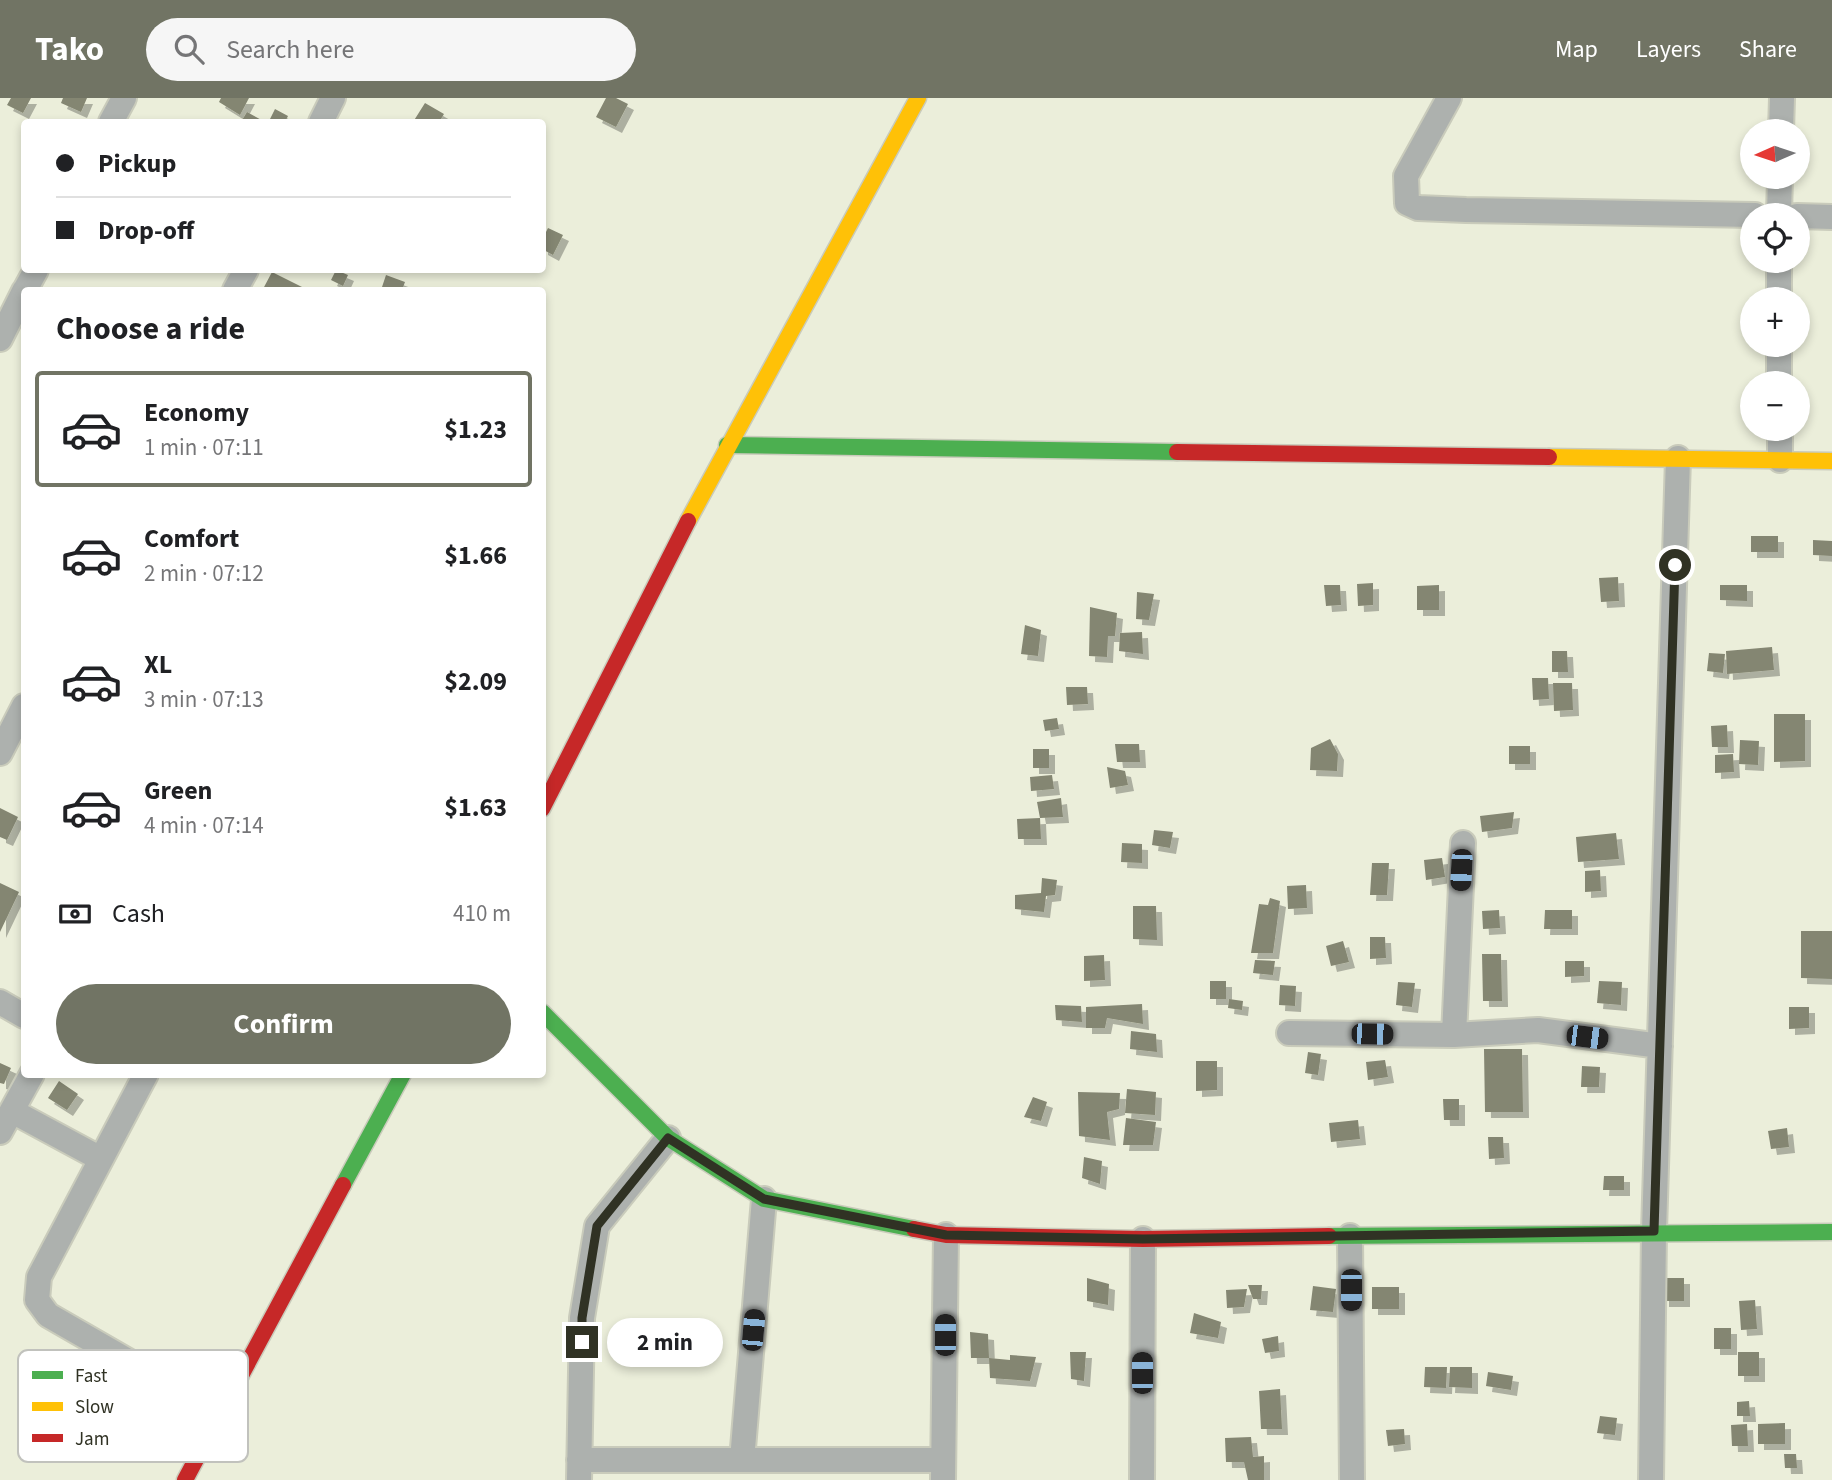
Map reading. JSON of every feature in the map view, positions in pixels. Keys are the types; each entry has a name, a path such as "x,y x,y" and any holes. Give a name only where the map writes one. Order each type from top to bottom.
{"street":[{"path":"113,119 124,98"},
{"path":"322,119 333,98"},
{"path":"546,801 727,445 918,98"},
{"path":"1449,98 1406,176 1407,204 1418,208 1466,210 1740,215"},
{"path":"1781,119 1782,98"},
{"path":"1810,216 1832,217"},
{"path":"0,339 21,299"},
{"path":"1780,441 1780,460"},
{"path":"727,445 1832,461"},
{"path":"1651,1480 1654,1231 1678,458"},
{"path":"0,754 17,709"},
{"path":"1454,1035 1463,842"},
{"path":"0,1002 21,1014"},
{"path":"546,1016 668,1138 764,1199 946,1235 1143,1239 1832,1231"},
{"path":"1289,1034 1454,1035 1538,1030 1660,1046"},
{"path":"0,1132 30,1078"},
{"path":"109,1350 48,1315 37,1300 39,1277 140,1078"},
{"path":"248,1362 401,1078"},
{"path":"12,1111 101,1159"},
{"path":"668,1138 597,1226 582,1318 579,1470 742,1460 943,1470 946,1235"},
{"path":"742,1460 764,1199"},
{"path":"1350,1236 1352,1480"},
{"path":"1142,1480 1143,1239"},
{"path":"185,1480 195,1462"}],"building":[{"path":"11,98 31,98 23,113 7,105"},
{"path":"63,98 87,98 81,112 61,103"},
{"path":"221,98 249,98 240,115 219,102"},
{"path":"606,98 616,98 628,104 616,127 596,117"},
{"path":"425,103 444,114 441,119 415,119"},
{"path":"275,109 288,116 286,119 270,119"},
{"path":"247,112 260,119 243,119"},
{"path":"548,228 563,235 553,255 546,251"},
{"path":"274,273 302,287 264,287"},
{"path":"334,273 348,275 343,286 331,280"},
{"path":"386,275 405,282 403,287 382,287"},
{"path":"1751,536 1778,536 1778,552 1751,552"},
{"path":"1813,540 1832,541 1832,556 1813,555"},
{"path":"1618,577 1619,601 1601,602 1599,578"},
{"path":"1373,583 1373,605 1358,606 1357,584"},
{"path":"1324,585 1340,585 1341,605 1326,606"},
{"path":"1439,585 1439,610 1417,610 1417,586"},
{"path":"1720,585 1747,585 1747,601 1720,600"},
{"path":"1137,592 1154,594 1149,620 1136,619"},
{"path":"1090,607 1117,613 1115,636 1108,636 1107,657 1089,656"},
{"path":"1025,625 1041,630 1038,656 1021,654"},
{"path":"1142,632 1143,654 1119,651 1120,633"},
{"path":"1772,647 1774,670 1727,674 1726,651"},
{"path":"1552,651 1567,651 1568,672 1552,672"},
{"path":"1709,653 1725,654 1723,673 1707,671"},
{"path":"1532,678 1548,678 1549,699 1533,700"},
{"path":"1553,683 1572,683 1573,710 1554,711"},
{"path":"1066,687 1087,687 1088,704 1067,705"},
{"path":"1774,714 1805,714 1805,761 1774,762"},
{"path":"1057,718 1059,729 1045,731 1043,720"},
{"path":"1727,725 1728,747 1712,747 1711,726"},
{"path":"1330,739 1338,754 1337,771 1310,770 1311,748"},
{"path":"1740,740 1759,741 1758,765 1739,764"},
{"path":"1115,744 1139,744 1140,762 1117,762"},
{"path":"1509,746 1530,746 1530,764 1509,764"},
{"path":"1033,749 1049,749 1049,768 1033,768"},
{"path":"1733,754 1734,772 1715,773 1715,755"},
{"path":"1107,767 1125,771 1128,785 1110,788"},
{"path":"1052,775 1054,789 1031,791 1030,777"},
{"path":"1061,798 1063,817 1040,818 1037,802"},
{"path":"0,808 18,817 7,840 0,837"},
{"path":"1514,812 1512,828 1482,832 1480,816"},
{"path":"1040,818 1041,839 1018,839 1017,819"},
{"path":"1154,830 1173,832 1170,848 1152,845"},
{"path":"1616,833 1619,859 1578,862 1576,837"},
{"path":"1122,843 1142,844 1142,863 1121,862"},
{"path":"1442,858 1445,877 1426,880 1424,860"},
{"path":"1372,863 1389,863 1387,895 1370,895"},
{"path":"1600,870 1601,891 1585,892 1585,871"},
{"path":"1042,878 1057,880 1055,895 1046,896 1044,912 1015,909 1015,895 1041,893"},
{"path":"0,883 19,892 0,932"},
{"path":"1306,885 1307,908 1288,909 1287,886"},
{"path":"1270,898 1280,901 1273,953 1251,953 1259,904 1268,905"},
{"path":"1133,906 1156,906 1157,940 1133,939"},
{"path":"1499,910 1500,928 1483,929 1482,911"},
{"path":"1545,910 1572,910 1572,929 1544,929"},
{"path":"1801,931 1832,931 1832,979 1801,978"},
{"path":"1370,937 1385,937 1386,958 1370,959"},
{"path":"1343,941 1349,962 1331,966 1326,946"},
{"path":"1482,954 1501,954 1502,1001 1483,1001"},
{"path":"1104,955 1105,980 1084,981 1084,956"},
{"path":"1255,960 1275,961 1273,975 1253,973"},
{"path":"1565,961 1584,961 1584,976 1565,977"},
{"path":"1210,981 1226,981 1226,999 1210,999"},
{"path":"1599,981 1622,982 1621,1005 1597,1003"},
{"path":"1398,982 1415,983 1412,1007 1396,1005"},
{"path":"1280,985 1296,986 1295,1006 1279,1005"},
{"path":"1229,999 1243,1001 1242,1010 1228,1008"},
{"path":"1142,1004 1143,1024 1107,1018 1105,1028 1086,1028 1086,1007"},
{"path":"1055,1005 1081,1006 1082,1022 1056,1020"},
{"path":"1789,1007 1809,1007 1809,1028 1789,1029"},
{"path":"1131,1031 1156,1034 1157,1052 1130,1049"},
{"path":"1484,1049 1522,1049 1523,1112 1485,1112"},
{"path":"1308,1052 1321,1054 1318,1075 1305,1073"},
{"path":"1385,1060 1388,1077 1368,1080 1366,1062"},
{"path":"1196,1061 1217,1061 1217,1090 1196,1091"},
{"path":"0,1063 11,1068 4,1084 0,1083"},
{"path":"1582,1066 1600,1067 1599,1087 1581,1087"},
{"path":"59,1081 78,1094 67,1110 48,1098"},
{"path":"1127,1089 1156,1092 1155,1115 1125,1113"},
{"path":"1078,1092 1120,1093 1119,1109 1107,1112 1110,1140 1079,1136"},
{"path":"1033,1097 1047,1102 1041,1121 1024,1117"},
{"path":"1443,1099 1459,1099 1459,1120 1444,1120"},
{"path":"1126,1118 1156,1122 1153,1145 1123,1145"},
{"path":"1358,1120 1360,1139 1331,1142 1329,1123"},
{"path":"1787,1128 1789,1147 1771,1149 1768,1131"},
{"path":"1488,1137 1503,1137 1504,1158 1489,1159"},
{"path":"1084,1157 1102,1161 1100,1184 1082,1178"},
{"path":"1604,1176 1624,1176 1624,1190 1603,1190"},
{"path":"1087,1278 1109,1284 1108,1305 1087,1301"},
{"path":"1663,1278 1684,1278 1684,1301 1663,1301"},
{"path":"1248,1285 1262,1285 1261,1299 1253,1299"},
{"path":"1313,1286 1336,1289 1333,1312 1310,1310"},
{"path":"1372,1287 1399,1287 1399,1309 1372,1309"},
{"path":"1247,1289 1244,1307 1227,1308 1226,1290"},
{"path":"1755,1300 1757,1329 1741,1330 1739,1301"},
{"path":"1194,1313 1221,1322 1218,1338 1190,1333"},
{"path":"1714,1328 1731,1328 1731,1349 1714,1349"},
{"path":"970,1332 988,1334 989,1358 971,1358"},
{"path":"1278,1336 1279,1351 1265,1353 1262,1339"},
{"path":"1070,1352 1086,1352 1084,1381 1071,1379"},
{"path":"1738,1352 1759,1352 1759,1376 1738,1376"},
{"path":"1010,1355 1036,1357 1030,1381 990,1378 989,1358 1010,1360"},
{"path":"1425,1367 1447,1367 1446,1388 1424,1387"},
{"path":"1450,1367 1472,1367 1472,1388 1449,1387"},
{"path":"1488,1372 1513,1376 1511,1390 1486,1386"},
{"path":"1280,1389 1282,1429 1261,1429 1259,1391"},
{"path":"1749,1401 1750,1416 1737,1416 1737,1402"},
{"path":"1600,1416 1617,1418 1615,1435 1597,1433"},
{"path":"1785,1423 1785,1444 1758,1444 1758,1424"},
{"path":"1747,1424 1748,1446 1732,1446 1731,1425"},
{"path":"1404,1429 1405,1444 1388,1446 1386,1430"},
{"path":"1251,1437 1253,1457 1264,1456 1264,1480 1248,1480 1244,1462 1226,1462 1225,1438"},
{"path":"1784,1454 1796,1454 1797,1468 1785,1468"}],"traffic: fast":[{"path":"727,445 1177,452"},
{"path":"546,1016 668,1138 764,1199 914,1229"},
{"path":"343,1185 401,1078"},
{"path":"1329,1236 1832,1232"}],"traffic: slow":[{"path":"688,521 918,98"},
{"path":"1549,457 1832,461"}],"traffic: jam":[{"path":"1177,452 1549,457"},
{"path":"546,801 688,521"},
{"path":"248,1362 343,1185"},
{"path":"914,1229 946,1235 1143,1239 1329,1236"},
{"path":"185,1480 195,1462"}],"route":[{"path":"582,1342 582,1318 597,1226 668,1138 764,1199 946,1235 1143,1239 1654,1231 1675,565"}]}
